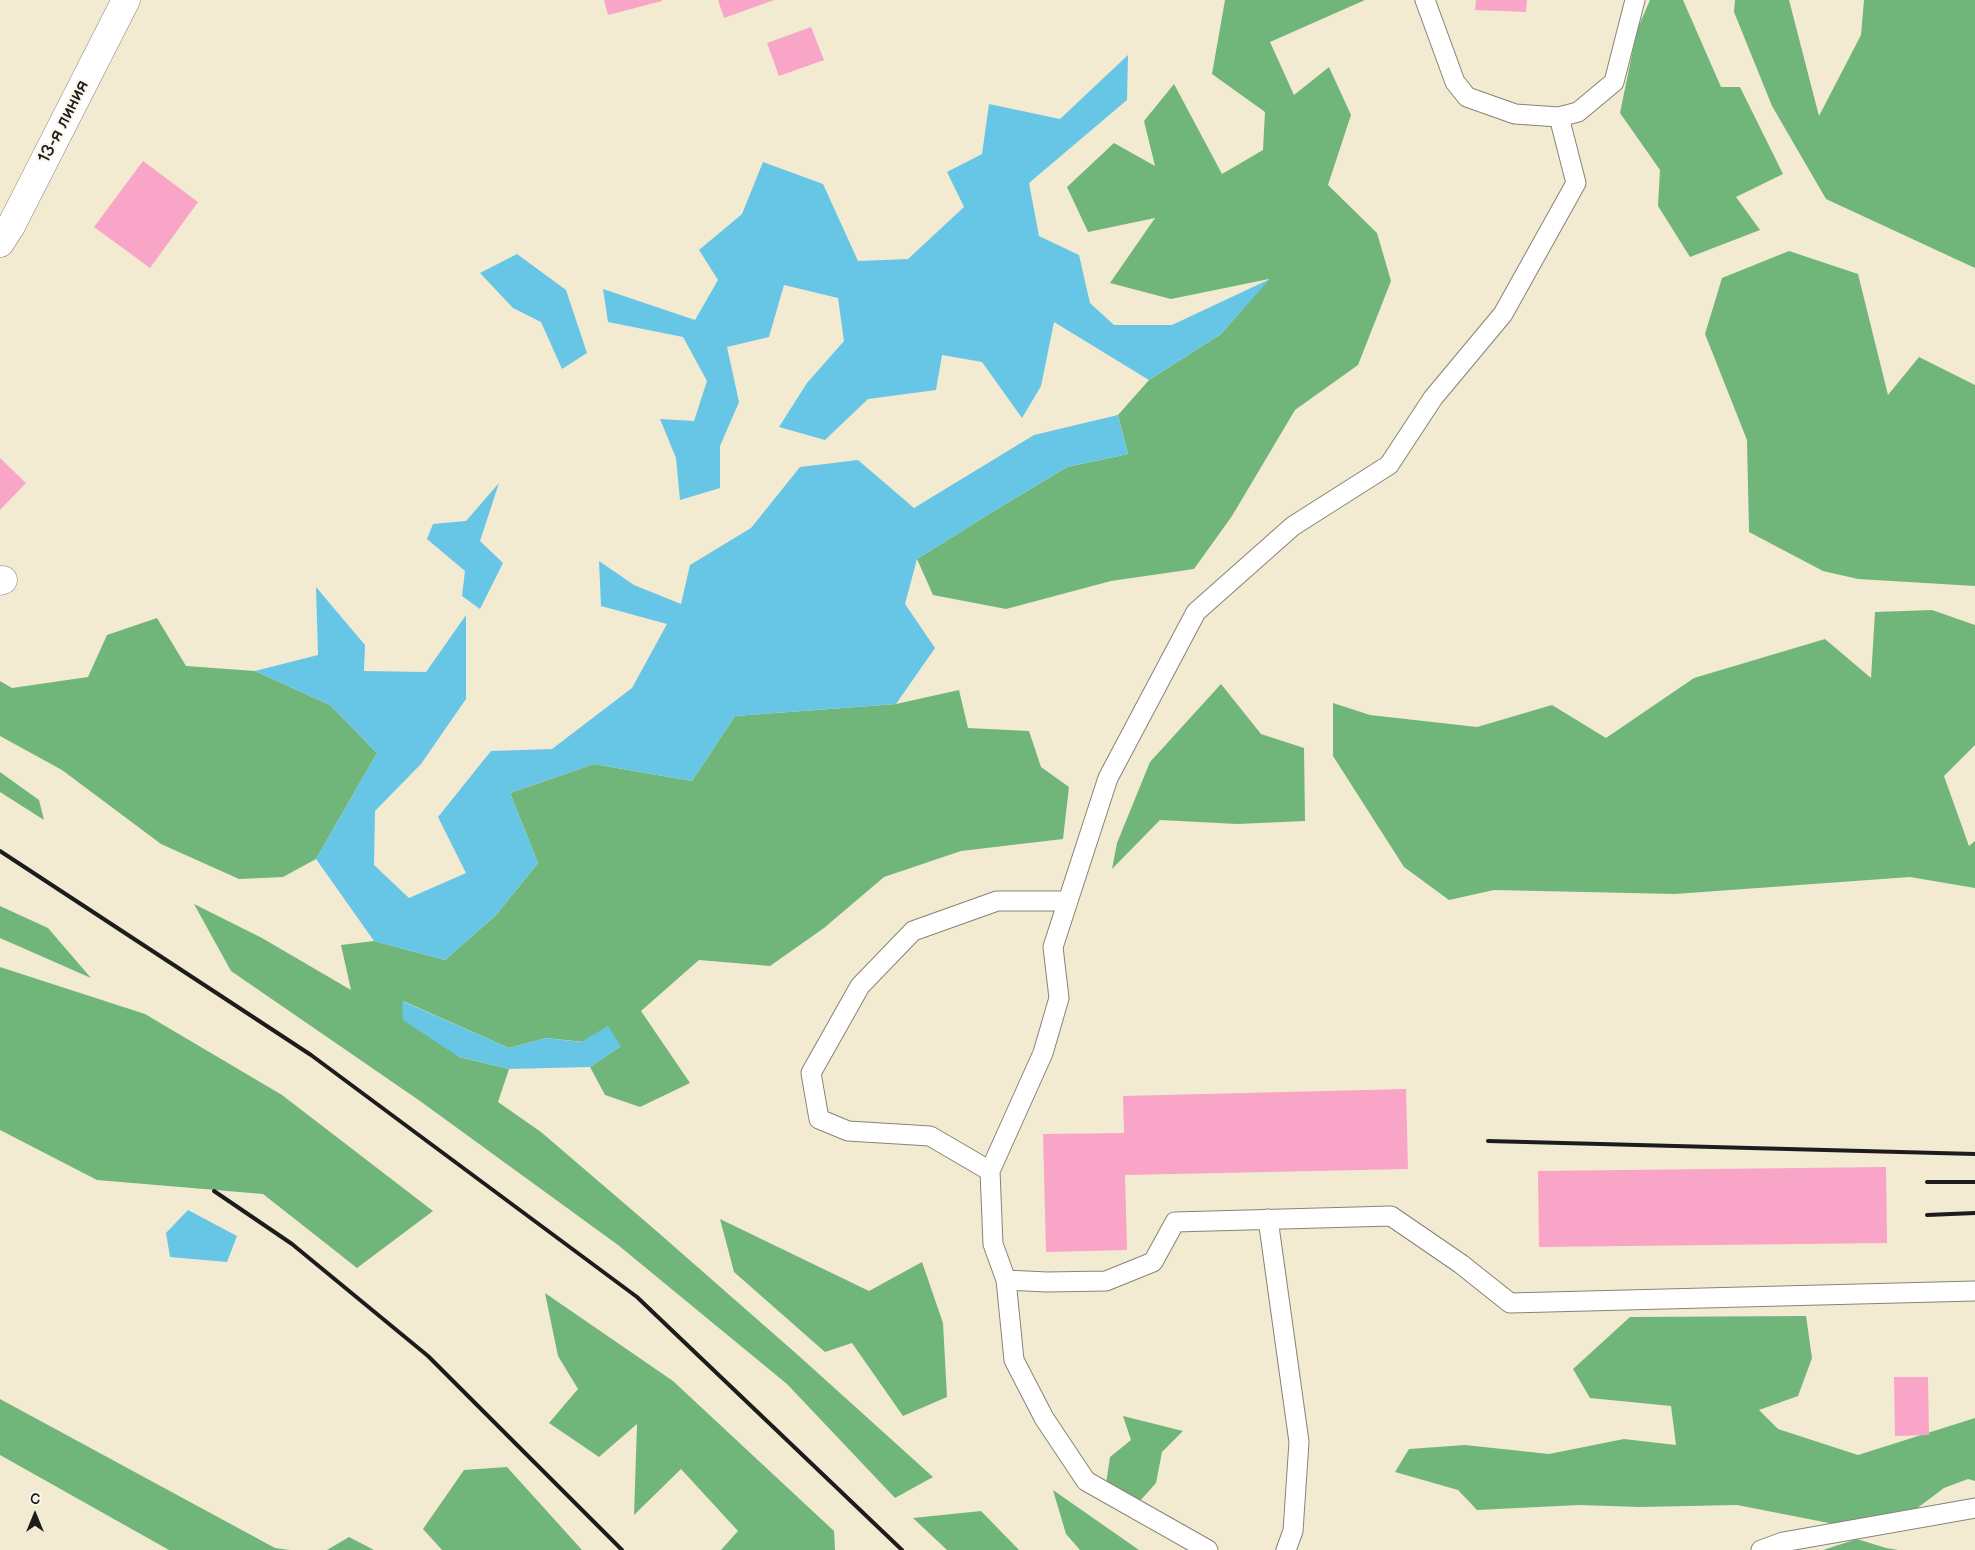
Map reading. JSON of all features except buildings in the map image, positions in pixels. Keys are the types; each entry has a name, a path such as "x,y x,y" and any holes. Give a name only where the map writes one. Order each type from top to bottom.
{"street":[{"name":"13-я линия","path":"0,243 11,226 126,0"}],"lane":[{"path":"1425,0 1456,82 1467,97 1515,114 1559,117 1578,112 1614,82 1635,0"},
{"path":"1208,1550 1086,1481 1044,1418 1014,1360 1006,1280 993,1244 990,1170 1044,1053 1059,998 1053,947 1108,778 1196,612 1293,526 1389,465 1432,398 1504,314 1576,183 1559,117"},
{"path":"990,1170 930,1136 848,1131 819,1119 811,1073 860,986 913,931 997,901 1068,901"},
{"path":"1006,1280 1047,1282 1106,1281 1153,1262 1174,1222 1391,1216 1462,1264 1510,1303 1975,1291"},
{"path":"1268,1220 1299,1442 1293,1531 1286,1550"},
{"path":"1761,1550 1783,1542 1975,1508"}],"green space":[{"path":"1225,0 1365,0 1270,42 1294,95 1329,67 1351,115 1328,185 1377,233 1391,281 1358,365 1295,410 1232,516 1194,569 1111,581 1006,609 933,595 917,559 1067,467 1128,454 1118,415 1149,380 1221,334 1269,279 1171,299 1110,283 1155,218 1088,232 1067,187 1114,143 1155,166 1144,121 1174,84 1222,174 1263,150 1265,112 1212,74"},
{"path":"1650,0 1683,0 1721,87 1740,87 1783,174 1736,197 1760,230 1690,257 1658,206 1660,170 1620,113 1637,30"},
{"path":"1735,0 1789,0 1819,116 1861,35 1864,0 1975,0 1975,268 1826,199 1772,106 1734,12"},
{"path":"1789,251 1858,274 1888,395 1919,357 1975,385 1975,586 1858,579 1823,571 1749,532 1747,440 1705,334 1722,278"},
{"path":"1932,610 1975,625 1975,745 1944,776 1969,846 1975,841 1975,888 1910,877 1675,894 1494,890 1449,900 1404,867 1333,756 1333,703 1370,715 1477,727 1552,705 1606,738 1694,678 1825,639 1871,678 1875,612"},
{"path":"157,618 186,666 255,671 330,705 377,753 316,859 283,877 239,879 161,844 62,770 0,736 0,681 12,688 88,677 107,635"},
{"path":"1221,684 1261,734 1304,748 1305,821 1237,824 1160,820 1112,869 1117,843 1150,762"},
{"path":"959,690 968,728 1029,731 1041,767 1069,787 1063,839 961,851 884,877 824,928 770,966 699,960 641,1011 690,1083 640,1107 605,1095 590,1067 621,1046 546,1038 509,1048 403,1001 459,1057 509,1069 498,1102 541,1132 653,1228 933,1477 895,1498 787,1384 618,1245 420,1101 231,971 194,904 262,938 351,990 341,945 374,941 445,960 496,915 538,863 510,793 594,764 692,781 735,716 896,704"},
{"path":"0,772 39,800 44,820 0,792"},
{"path":"0,906 48,928 91,978 0,938"},
{"path":"0,967 145,1014 282,1095 433,1211 357,1268 263,1194 97,1180 0,1130"},
{"path":"720,1219 869,1291 922,1262 943,1323 947,1397 903,1416 852,1343 825,1352 734,1272"},
{"path":"545,1293 673,1381 834,1531 835,1550 721,1550 738,1531 681,1469 634,1515 637,1424 599,1457 549,1423 578,1389 558,1356"},
{"path":"1806,1316 1812,1358 1798,1396 1759,1410 1778,1429 1858,1455 1975,1418 1975,1481 1968,1479 1944,1488 1900,1521 1834,1524 1737,1505 1640,1507 1579,1505 1477,1510 1458,1490 1395,1472 1409,1449 1465,1445 1549,1454 1624,1439 1676,1445 1671,1406 1590,1398 1573,1369 1630,1317"},
{"path":"0,1399 275,1548 290,1550 169,1550 0,1455"},
{"path":"1123,1416 1183,1431 1162,1452 1156,1483 1139,1502 1106,1484 1110,1457 1131,1440"},
{"path":"507,1467 582,1550 442,1550 423,1529 464,1470"},
{"path":"1053,1490 1139,1550 1080,1550 1066,1534"},
{"path":"981,1511 1019,1550 947,1550 913,1518"},
{"path":"349,1537 374,1550 327,1550"},
{"path":"1857,1539 1886,1548 1898,1550 1823,1550"}],"water":[{"path":"1128,55 1127,100 1029,183 1039,236 1079,255 1090,303 1114,325 1172,325 1270,279 1221,334 1149,380 1054,322 1041,386 1022,418 982,362 942,355 936,390 868,399 825,440 779,427 807,383 844,341 838,298 784,285 769,337 727,347 739,402 720,446 720,488 680,500 676,458 660,419 694,421 707,381 683,337 608,322 603,289 695,320 718,280 699,250 742,214 763,162 823,184 858,261 908,259 964,207 947,172 982,154 989,104 1060,119"},
{"path":"517,254 566,290 587,353 562,369 541,322 513,308 480,273"},
{"path":"1118,415 1128,454 1067,467 917,559 905,604 935,648 896,704 735,716 692,781 594,764 510,793 538,863 496,915 445,960 374,941 316,859 377,753 330,705 255,671 318,655 316,587 365,645 364,671 426,672 466,615 466,699 421,764 375,811 374,865 409,898 466,873 438,817 491,751 552,749 632,688 667,624 601,606 599,561 634,585 681,604 690,565 751,528 800,467 858,460 914,508 1034,435"},
{"path":"499,483 480,541 503,563 480,609 462,596 465,571 427,539 433,524 466,521"},
{"path":"402,1001 509,1048 546,1038 581,1042 608,1026 621,1046 590,1067 509,1069 459,1057 403,1020"},
{"path":"188,1210 237,1236 227,1262 170,1257 166,1233"}],"railway":[{"path":"0,851 311,1055 637,1297 902,1550"},
{"path":"1488,1141 1975,1154"},
{"path":"1927,1182 1975,1182"},
{"path":"214,1191 292,1244 428,1356 622,1550"},
{"path":"1927,1215 1975,1213"}]}
